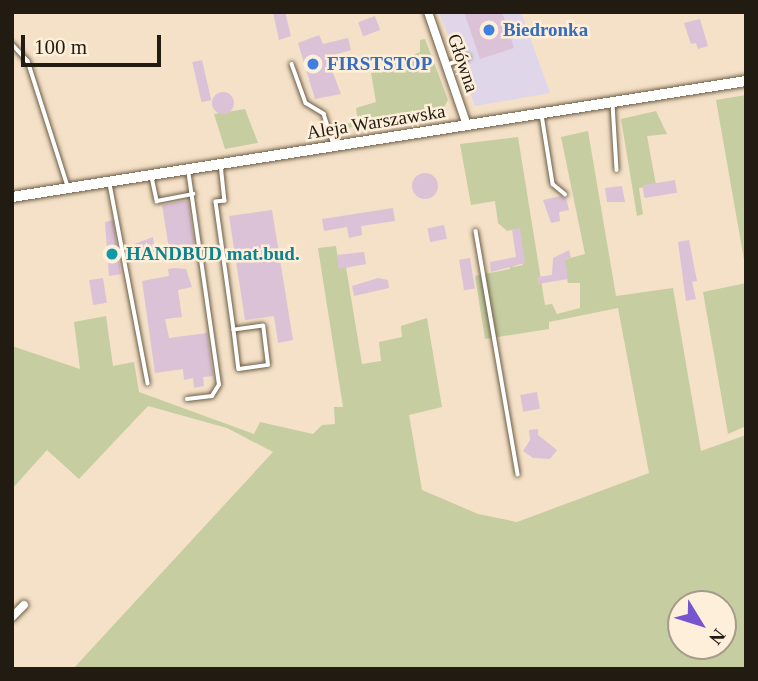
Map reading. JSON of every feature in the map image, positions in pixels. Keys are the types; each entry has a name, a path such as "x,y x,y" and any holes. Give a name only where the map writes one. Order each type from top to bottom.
{"street":[{"name":"Główna","path":"428,12 467,125"},
{"name":"Aleja Warszawska","path":"12,197 746,81"},
{"path":"12,617 24,605"}],"lane":[{"path":"12,44 28,61 68,188"},
{"path":"447,65 468,57"},
{"path":"292,64 306,103 324,114 334,146"},
{"path":"612,102 617,170"},
{"path":"542,113 554,184 565,194"},
{"path":"221,164 225,201 216,202 239,369 268,365 263,326 234,330"},
{"path":"187,169 193,194 219,385 212,396 187,399"},
{"path":"152,175 157,201 193,194"},
{"path":"109,182 148,383"},
{"path":"476,231 518,474"}],"shaded area":[{"path":"439,12 521,12 550,93 475,106"}],"green space":[{"path":"425,39 448,100 443,109 337,130 336,125 358,122 356,108 376,102 371,73 420,52 420,40"},
{"path":"746,95 746,271 716,100"},
{"path":"245,109 258,143 225,149 214,114"},
{"path":"656,111 667,134 647,136 656,185 639,188 643,214 637,216 621,119"},
{"path":"588,131 616,296 673,288 701,451 746,435 746,669 73,669 273,452 227,428 148,406 79,479 47,450 12,489 12,346 80,369 74,322 106,316 113,366 134,362 139,392 254,434 260,422 313,434 322,425 335,424 334,407 343,407 318,248 336,246 339,268 346,267 362,364 381,361 379,342 402,337 401,326 427,318 442,407 409,415 422,490 478,514 517,522 649,473 618,308 549,322 549,329 485,339 475,276 510,269 508,259 513,267 523,265 516,229 507,231 498,223 495,201 471,205 460,144 518,137 545,305 552,304 557,314 580,308 580,283 568,283 563,260 585,254 561,137"},
{"path":"746,283 746,426 728,434 703,292"}],"building":[{"path":"273,12 285,12 291,36 279,40"},
{"name":"Biedronka","path":"464,12 502,12 514,48 480,59"},
{"path":"375,16 380,30 363,36 358,22"},
{"path":"700,19 708,46 698,49 696,43 691,44 684,23"},
{"path":"319,35 323,44 348,38 351,50 327,57 341,94 315,99 298,43"},
{"path":"202,60 211,100 201,102 192,62"},
{"path":"223,92 231,95 234,103 231,111 223,114 215,111 212,103 215,95"},
{"path":"425,173 434,177 438,186 434,195 425,199 416,195 412,186 416,177"},
{"path":"675,180 677,193 644,198 642,185"},
{"path":"622,186 625,202 607,202 605,188"},
{"path":"561,196 566,198 569,210 559,212 560,221 551,223 543,200"},
{"path":"188,201 196,256 189,257 187,247 169,249 162,205"},
{"path":"393,208 395,221 361,226 362,235 349,238 347,227 324,231 322,219"},
{"path":"272,210 293,340 278,343 274,316 245,320 229,216"},
{"path":"113,220 121,274 109,276 105,222"},
{"path":"444,225 447,239 430,242 427,229"},
{"path":"520,228 525,263 491,272 490,262 516,257 512,229"},
{"path":"153,237 155,252 136,255 134,244"},
{"path":"689,240 697,281 692,282 696,299 686,301 678,242"},
{"path":"569,250 571,258 565,259 568,279 538,284 537,277 552,275 553,258"},
{"path":"364,252 366,264 339,269 337,255"},
{"path":"470,258 475,289 464,290 459,260"},
{"path":"168,269 186,269 192,287 178,290 182,317 165,319 169,338 207,333 213,376 203,377 204,386 194,388 193,378 184,380 183,369 155,373 142,281 169,276"},
{"path":"103,278 107,303 93,305 89,280"},
{"path":"378,278 388,280 389,288 354,296 352,286"},
{"path":"537,392 540,409 523,412 520,395"},
{"path":"538,429 538,435 557,450 550,459 533,458 523,451 530,440 529,430"}],"place":[{"name":"Biedronka","path":"489,30"},
{"name":"FIRSTSTOP","path":"313,64"},
{"name":"HANDBUD mat.bud.","path":"112,254"}]}
